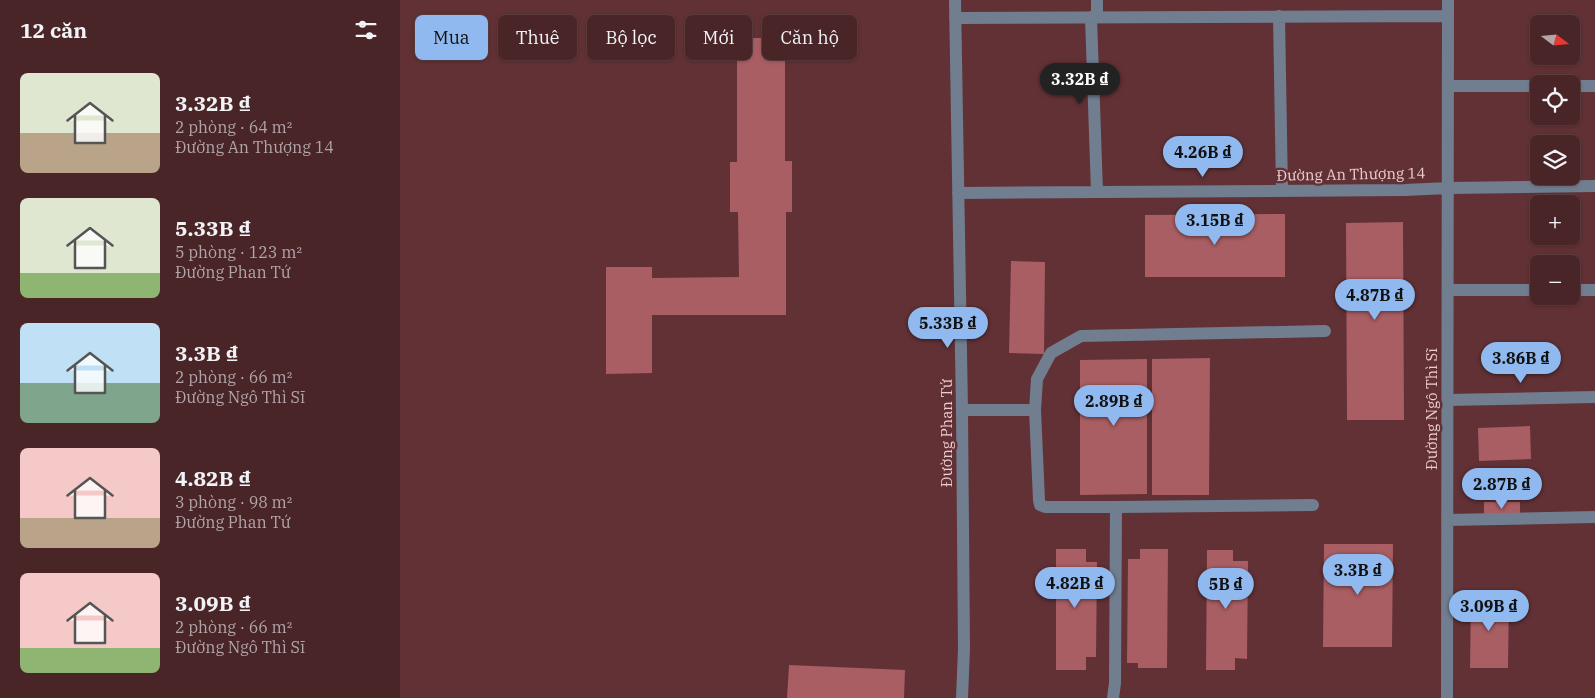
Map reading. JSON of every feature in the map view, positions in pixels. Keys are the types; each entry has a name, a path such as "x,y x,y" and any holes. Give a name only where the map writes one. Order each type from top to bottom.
{"street":[{"name":"Đường Phan Tứ","path":"955,0 962,410 964,649 962,698"},
{"path":"1097,0 1094,17 1097,192"},
{"name":"Đường Ngô Thì Sĩ","path":"1447,698 1448,0"},
{"path":"1279,16 1282,191"},
{"path":"955,18 1448,16"},
{"path":"1448,86 1530,86"},
{"path":"1580,86 1595,86"},
{"name":"Đường An Thượng 14","path":"958,193 1405,190 1595,186"},
{"path":"1448,290 1530,290"},
{"path":"1580,290 1595,290"},
{"path":"1313,505 1045,507 1040,505 1035,410 1037,379 1051,353 1081,336 1325,331"},
{"path":"1448,400 1595,397"},
{"path":"962,410 1035,410"},
{"path":"1113,698 1115,683 1116,506"},
{"path":"1448,520 1595,517"}],"building":[{"path":"752,38 762,38 762,60 785,60 785,161 792,161 792,212 786,212 786,315 652,315 652,373 606,374 606,267 652,267 652,278 739,277 738,212 730,212 730,162 737,162 737,60 752,60"},
{"path":"1285,214 1285,277 1145,277 1145,215"},
{"path":"1403,222 1404,420 1347,420 1346,223"},
{"path":"1011,261 1045,262 1044,354 1009,353"},
{"path":"1210,358 1209,495 1152,495 1152,359"},
{"path":"1147,359 1147,494 1080,495 1080,360"},
{"path":"1530,426 1531,459 1479,461 1478,428"},
{"path":"1482,474 1533,474 1533,493 1482,492"},
{"path":"1484,502 1520,502 1520,517 1484,517"},
{"path":"1324,544 1393,544 1392,647 1323,647"},
{"path":"1056,549 1086,549 1086,562 1097,562 1096,657 1086,657 1086,670 1056,670"},
{"path":"1140,549 1168,549 1167,668 1138,668 1138,663 1127,663 1128,559 1140,559"},
{"path":"1207,550 1233,550 1233,561 1248,561 1247,659 1235,658 1235,670 1206,670"},
{"path":"1471,596 1509,597 1508,668 1470,668"},
{"path":"789,665 905,670 904,698 787,698"}]}
